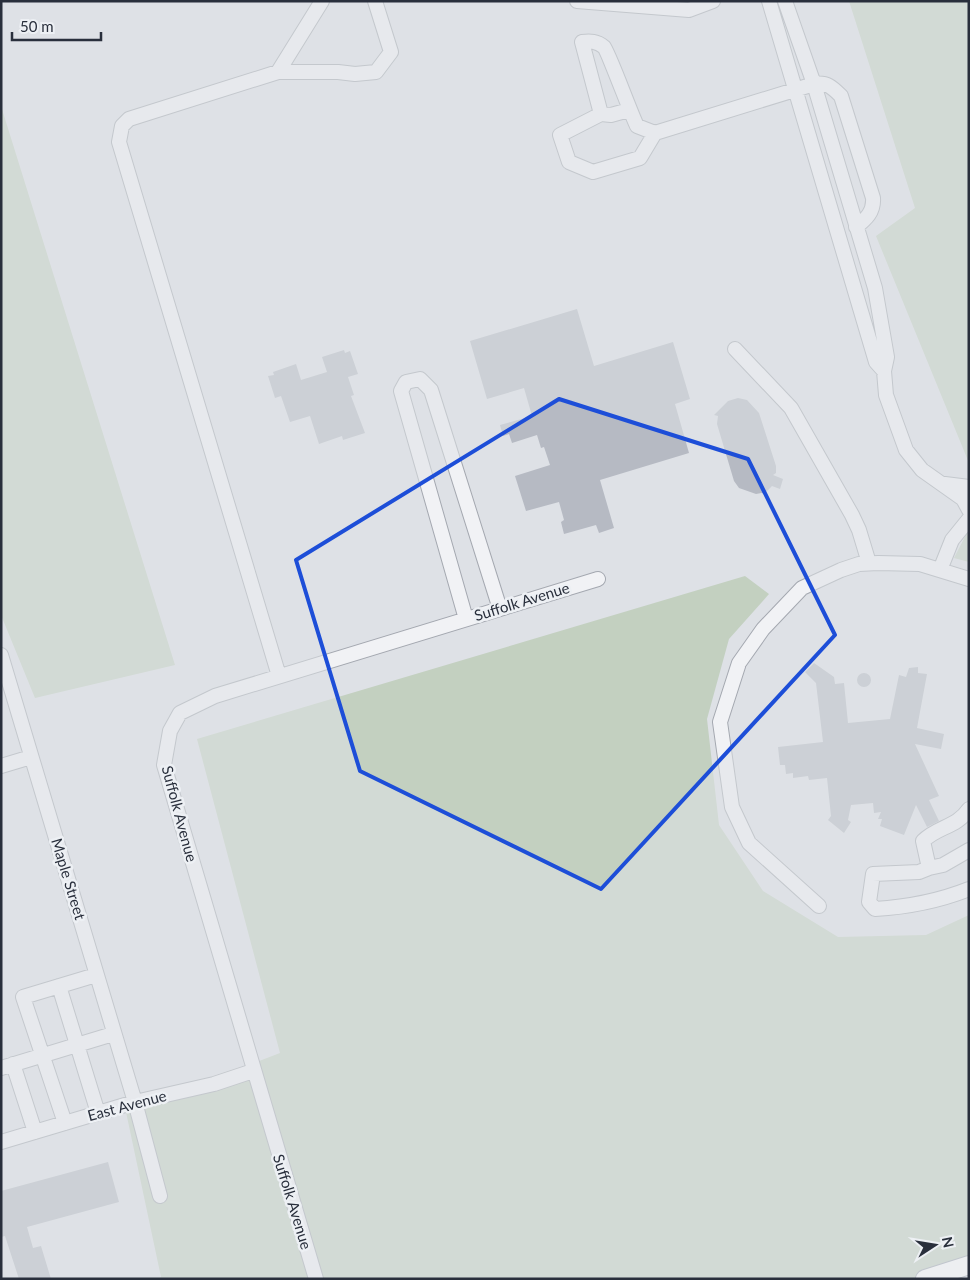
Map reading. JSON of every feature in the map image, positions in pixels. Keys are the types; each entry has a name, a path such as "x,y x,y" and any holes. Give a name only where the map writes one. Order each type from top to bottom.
{"main road":[{"path":"924,1279 969,1266"}],"street":[{"path":"278,72 322,1"},
{"path":"279,676 119,142 122,126 129,118 278,72 338,72 355,74 376,72 391,52 376,1"},
{"path":"577,1 670,5 689,10 707,2"},
{"path":"769,1 876,362 884,371"},
{"path":"785,1 814,84 875,288 887,358 884,371 886,395 906,450 922,470 963,499 969,510"},
{"path":"601,114 582,42 592,41 605,48 637,126 655,134"},
{"path":"629,110 611,115 601,114 560,135 569,162 593,172 640,158 655,134 814,84 822,82 830,86 841,96 873,198 873,207 867,218 856,227"},
{"path":"735,349 791,408 852,515 859,530 869,564"},
{"path":"466,619 400,392 406,382 420,379 431,390 500,609"},
{"path":"939,482 969,487"},
{"path":"940,570 952,540 969,519"},
{"path":"819,906 749,843 732,808 720,722 738,663 762,629 802,588 841,570 869,564 920,564 969,579"},
{"name":"Suffolk Avenue","path":"316,1279 164,765 170,732 180,714 215,696 598,579"},
{"name":"Maple Street","path":"1,655 113,1034 135,1102 160,1196"},
{"path":"1,766 31,758"},
{"path":"929,868 922,841 929,835 962,819 969,809"},
{"path":"969,850 943,865 919,872 872,874 868,902 875,909 899,908 948,897 969,889"},
{"path":"64,1123 23,997 96,975"},
{"path":"59,986 98,1113"},
{"path":"35,1132 7,1066 113,1034"},
{"name":"East Avenue","path":"2,1139 35,1132 135,1102 214,1084 253,1071"}],"highlighted area":[{"path":"559,399 748,459 835,635 601,889 360,771 296,560"}],"green space":[{"path":"849,1 969,1 969,463 876,236 915,208"},
{"path":"1,106 175,665 35,698 1,615"},
{"path":"969,529 969,562 954,558"},
{"path":"745,576 769,594 729,639 707,719 719,825 763,891 838,937 926,935 969,915 969,1265 925,1279 158,1279 161,1277 126,1112 280,1053 197,739"}],"building":[{"path":"577,309 594,366 673,342 690,399 675,404 689,453 600,480 614,528 599,533 596,525 564,534 561,522 564,520 559,502 526,511 515,476 550,465 544,447 541,448 537,435 512,443 509,434 503,436 500,425 532,416 524,388 487,399 470,341"},
{"path":"344,350 345,353 350,351 358,374 348,377 354,395 351,396 365,433 343,440 342,436 319,444 310,416 290,422 281,396 275,398 268,376 274,375 273,372 296,364 301,380 327,372 322,357"},
{"path":"738,398 747,400 759,413 776,466 776,473 773,475 783,479 780,489 772,486 766,492 756,494 739,488 734,481 717,424 718,416 714,415 728,401"},
{"path":"814,663 834,677 835,684 844,683 848,723 890,719 899,675 906,677 909,668 918,667 918,673 927,674 917,728 944,734 941,749 915,744 939,796 929,800 939,821 927,827 916,805 904,835 880,826 882,819 878,819 881,812 874,813 873,803 851,805 848,820 851,822 844,833 828,820 831,816 827,778 809,780 808,776 793,778 793,773 786,774 785,765 780,765 778,747 823,742 816,683 805,672"},
{"path":"861,673 867,673 871,680 867,687 861,687 857,683 857,677"},
{"path":"108,1162 119,1202 27,1227 33,1248 41,1246 51,1279 19,1279 5,1236 1,1237 1,1191"}]}
